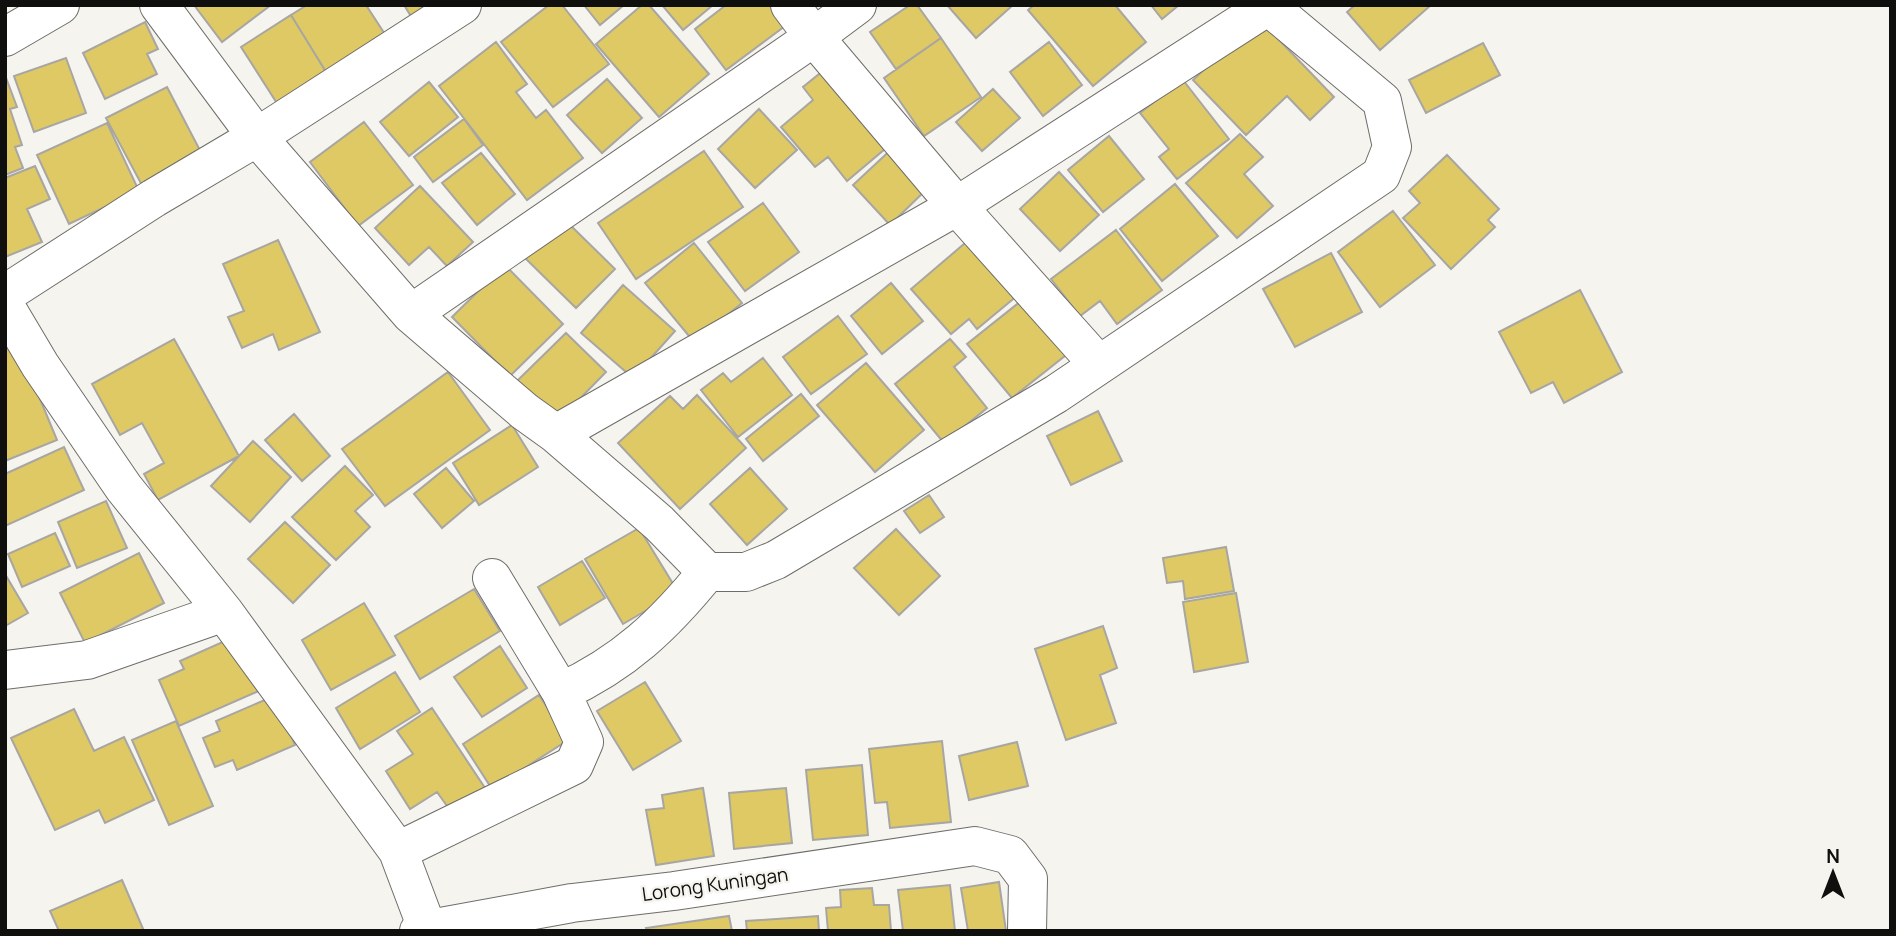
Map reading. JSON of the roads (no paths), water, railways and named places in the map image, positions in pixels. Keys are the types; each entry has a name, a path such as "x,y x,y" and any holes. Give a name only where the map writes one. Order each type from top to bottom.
{"street":[{"path":"5,37 60,5"},
{"path":"159,5 257,137 411,314 659,523 707,572 746,572 776,560 1056,394 1381,175 1392,147 1382,101 1267,6 957,206 556,434"},
{"path":"5,294 463,5"},
{"path":"790,5 957,206 1099,365"},
{"path":"411,314 857,5"},
{"path":"5,306 40,365 124,488 224,612 398,851 423,930"},
{"path":"561,692 594,677 650,635 674,613 707,572"},
{"path":"398,851 574,765 584,742 561,692 492,578"},
{"path":"5,670 87,660 224,612"},
{"name":"Lorong Kuningan","path":"423,930 472,926 572,903 674,891 975,846 1010,855 1028,879 1027,931"}]}
